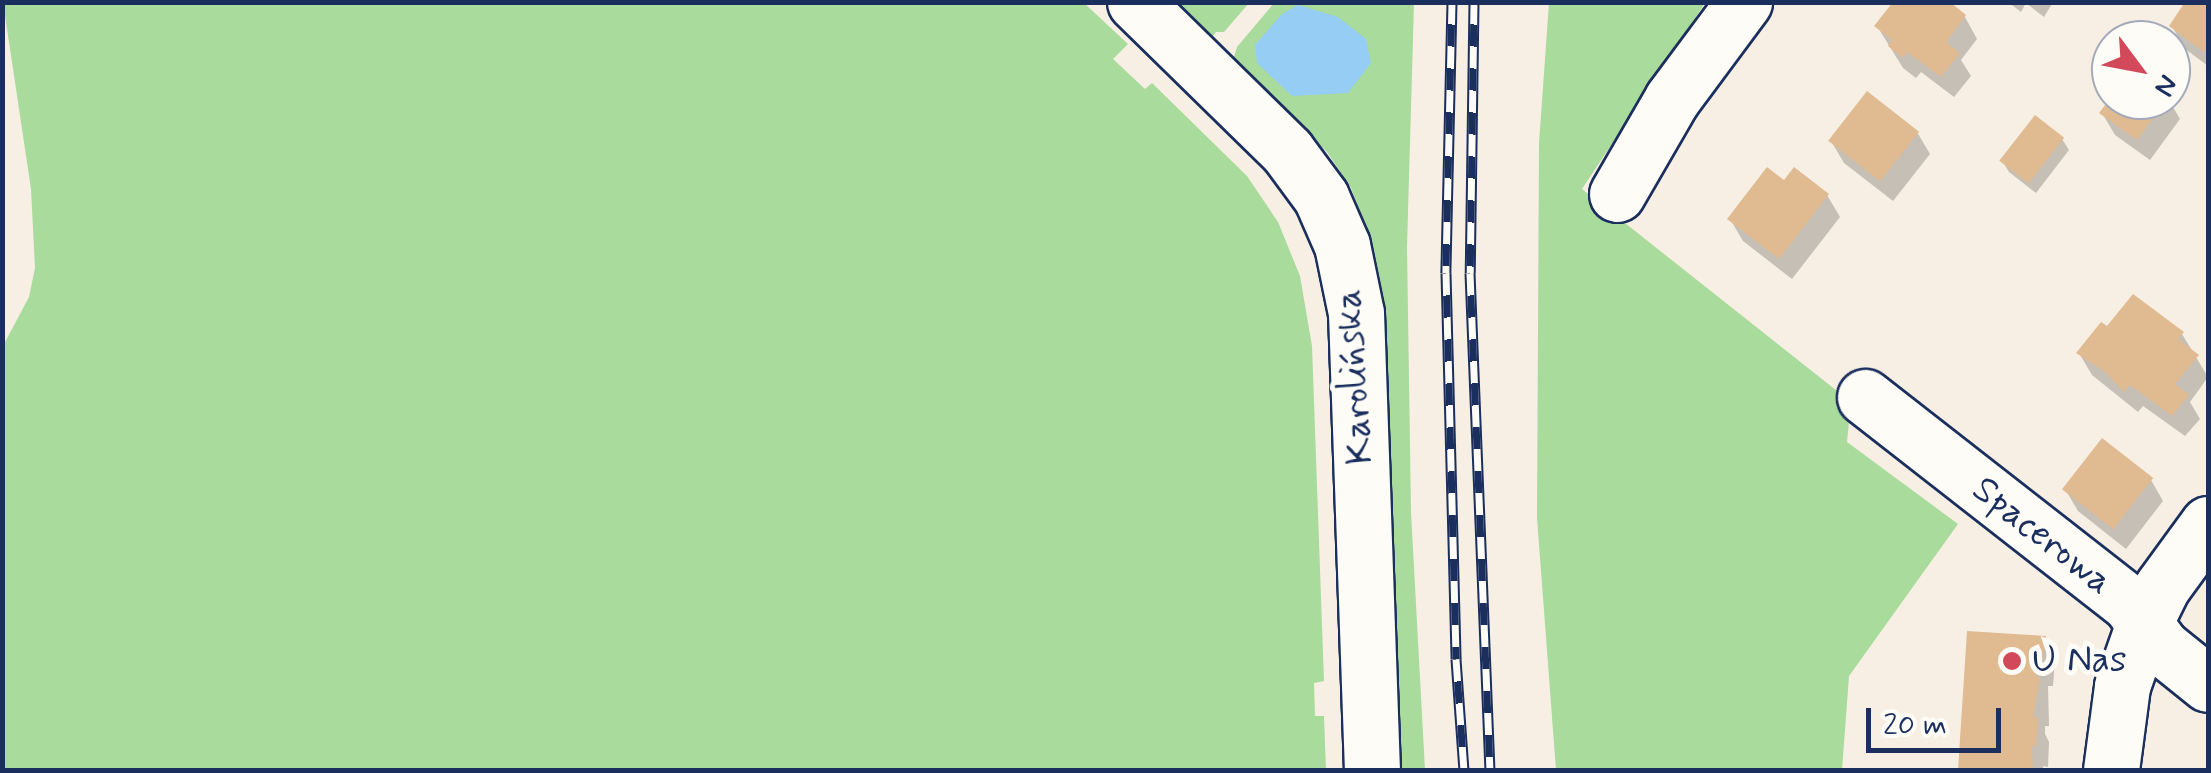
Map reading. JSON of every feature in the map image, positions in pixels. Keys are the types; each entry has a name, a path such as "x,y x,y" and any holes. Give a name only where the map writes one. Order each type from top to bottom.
{"street":[{"name":"Karolińska","path":"1136,2 1296,161 1321,197 1342,244 1356,313 1372,770"},
{"path":"1617,194 1672,100 1744,2"},
{"name":"Spacerowa","path":"1866,398 2129,604 2162,647 2208,684"},
{"path":"2110,770 2122,686 2143,626 2162,587 2208,524"}],"green space":[{"path":"3,2 1084,3 1128,44 1113,59 1145,89 1152,83 1247,176 1278,222 1300,276 1312,346 1324,681 1314,683 1315,716 1324,716 1326,770 3,770 3,346 29,297 35,268 31,189"},
{"path":"1173,3 1249,3 1224,32 1216,32 1211,39"},
{"path":"1274,3 1414,3 1407,247 1411,512 1425,770 1393,770 1380,297 1365,224 1351,188 1327,152 1233,60 1237,47"},
{"path":"1549,3 1705,3 1582,189 1851,402 1847,442 1958,524 1849,676 1842,770 1556,770 1537,518 1539,143"}],"water":[{"path":"1298,5 1338,17 1366,39 1371,63 1348,93 1292,96 1257,63 1255,45 1282,14"}],"building":[{"path":"1893,2 1950,2 1966,15 1946,42 1960,53 1941,77 1907,52 1903,58 1888,46 1892,40 1874,26"},
{"path":"2185,2 2208,2 2208,55 2191,42 2191,20 2173,20"},
{"path":"1867,91 1919,132 1880,181 1828,141"},
{"path":"2035,115 2064,138 2028,183 1999,161"},
{"path":"2109,120 2152,120 2137,140"},
{"path":"1767,167 1784,180 1794,167 1829,194 1779,259 1727,219"},
{"path":"2133,294 2184,332 2178,339 2199,355 2175,384 2189,395 2172,416 2130,385 2124,392 2105,372 2076,353 2101,322 2107,326"},
{"path":"2102,438 2153,478 2113,529 2062,489"},
{"path":"1967,631 2046,636 2042,665 2037,665 2036,677 2040,677 2033,717 2038,718 2036,747 2032,746 2033,770 1958,770"}],"railway":[{"path":"1452,2 1446,273 1456,659 1464,770"},
{"path":"1474,2 1470,273 1490,770"}],"place":[{"name":"U Nas","path":"2012,661"}]}
